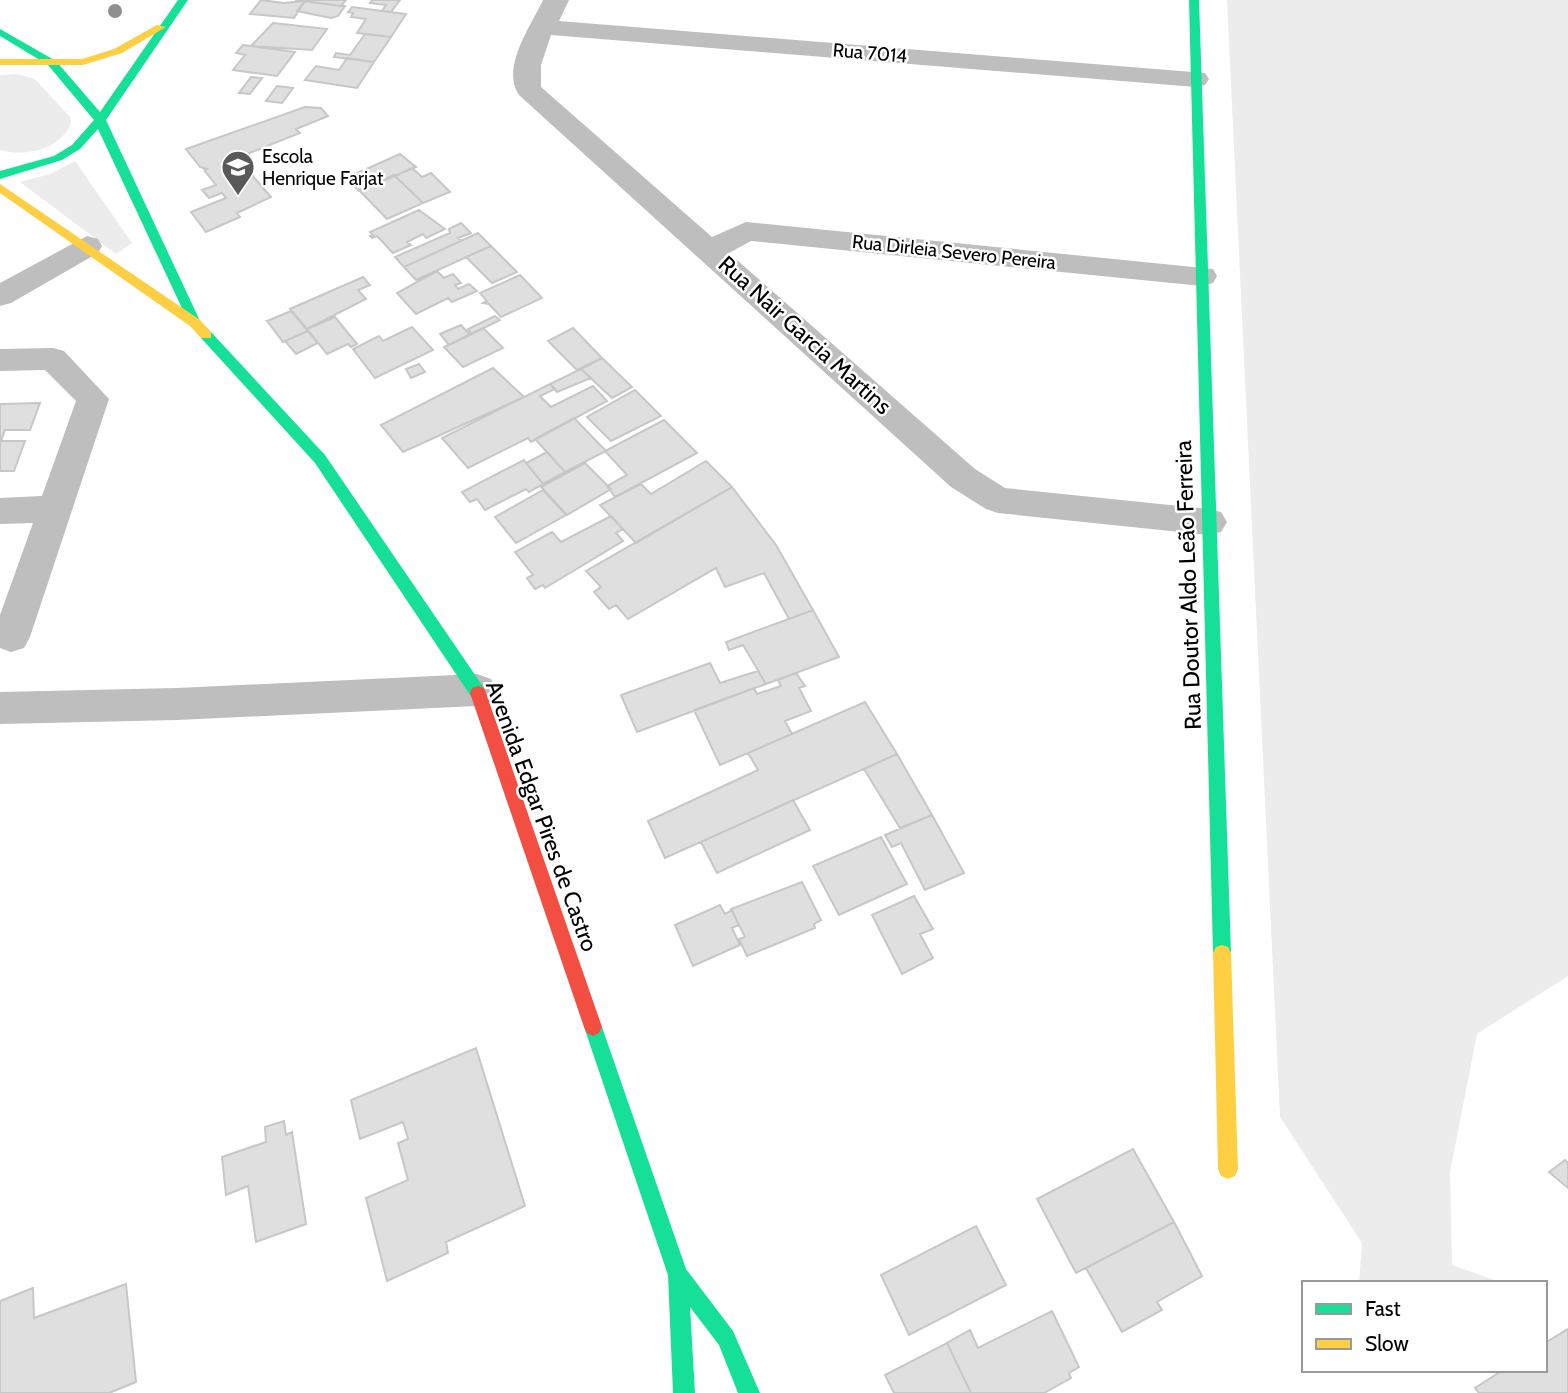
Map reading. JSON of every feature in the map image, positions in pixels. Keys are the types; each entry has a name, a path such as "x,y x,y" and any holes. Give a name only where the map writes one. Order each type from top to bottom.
{"main road":[{"path":"0,176 58,158 76,147 100,120 183,0"},
{"name":"Rua Doutor Aldo Leão Ferreira","path":"1194,0 1228,1169"},
{"path":"0,62 15,60 52,63 98,59 163,26"},
{"name":"Avenida Edgar Pires de Castro","path":"0,32 52,63 100,120 195,323"},
{"name":"Avenida Edgar Pires de Castro","path":"0,188 195,323 320,459 477,690 678,1275 684,1393"},
{"name":"Avenida Edgar Pires de Castro","path":"678,1275 726,1338 749,1393"}],"street":[{"name":"Rua 7014","path":"550,13 1196,79"},
{"name":"Rua Nair Garcia Martins","path":"550,13 529,56 525,72 528,89 964,478 998,500 1209,522"},
{"name":"Rua Dirleia Severo Pereira","path":"711,250 746,231 1202,276"},
{"path":"0,296 87,246"},
{"path":"0,360 53,359 93,399 11,637"},
{"path":"0,511 55,509"},
{"path":"0,708 177,705 477,690"}],"shaded area":[{"path":"1227,0 1568,0 1568,976 1477,1034 1450,1172 1452,1265 1497,1281 1359,1281 1362,1243 1280,1117"},
{"path":"17,74 35,79 70,117 71,124 58,140 30,152 0,150 0,75"},
{"path":"75,161 132,243 116,254 20,182 50,174"}],"building":[{"path":"261,0 284,3 305,1 294,18 250,14"},
{"path":"295,0 346,0 341,6"},
{"path":"372,0 400,0 391,12 382,11 386,5 370,3"},
{"path":"305,1 345,6 338,16 331,18 297,11"},
{"path":"352,7 406,14 391,37 357,33 366,19 351,17 353,13 348,12"},
{"path":"273,23 327,29 312,50 251,46"},
{"path":"365,34 391,37 374,62 334,57 336,53 350,55"},
{"path":"243,45 295,52 277,76 233,70 245,55 236,53"},
{"path":"347,58 374,62 357,88 305,80 316,66 339,70"},
{"path":"251,77 262,78 250,94 239,93"},
{"path":"277,86 293,88 282,103 266,101"},
{"path":"305,107 321,108 328,116 296,129 300,133 237,158 271,197 237,213 240,217 206,232 191,212 226,198 222,193 209,198 202,190 216,185 204,170 207,169 200,167 186,149"},
{"path":"400,154 416,167 359,191 346,178"},
{"path":"412,168 422,177 431,173 450,192 423,203 395,176"},
{"path":"394,175 423,203 387,219 359,190"},
{"path":"419,210 445,229 426,238 423,234 407,242 411,245 393,253 377,236 370,236 373,235 370,232"},
{"path":"461,223 471,233 458,238 461,241 404,267 395,257 450,233 449,229"},
{"path":"478,233 491,246 416,280 404,267"},
{"path":"491,246 517,272 492,283 466,257"},
{"path":"437,271 444,278 453,274 461,283 455,285 458,289 469,284 477,291 452,302 448,298 416,314 397,293"},
{"path":"520,275 542,298 501,317 489,304 483,303 487,301 480,293"},
{"path":"363,277 370,285 358,290 366,299 307,329 290,309"},
{"path":"291,311 308,331 283,342 267,321"},
{"path":"495,316 500,320 472,334 468,329"},
{"path":"335,317 357,344 351,347 348,344 327,354 307,329"},
{"path":"461,325 470,335 449,345 440,334"},
{"path":"412,327 433,350 375,378 353,349 379,336 383,341"},
{"path":"483,328 503,348 463,367 444,347"},
{"path":"573,328 602,358 577,370 548,341"},
{"path":"308,331 318,343 296,354 285,341"},
{"path":"602,358 632,387 612,398 581,369"},
{"path":"419,364 425,372 411,378 406,369"},
{"path":"493,368 524,397 403,452 381,425"},
{"path":"581,369 591,378 557,392 550,384"},
{"path":"550,384 555,389 540,396 551,407 593,386 607,401 531,442 528,438 468,468 442,438"},
{"path":"635,390 661,416 611,441 587,417"},
{"path":"40,403 30,430 5,430 1,441 25,441 14,471 0,471 0,404"},
{"path":"574,418 606,451 565,472 535,439"},
{"path":"664,420 697,453 615,497 607,486 627,475 605,451"},
{"path":"547,452 565,472 543,484 526,463"},
{"path":"524,460 543,484 529,492 526,489 485,510 477,499 470,502 462,492"},
{"path":"706,461 732,487 636,543 600,505 641,484 651,494"},
{"path":"585,463 611,489 567,515 541,487"},
{"path":"732,487 776,545 813,610 789,619 764,573 725,587 716,568 628,619 616,605 609,609 594,592 601,587 586,571"},
{"path":"543,490 566,515 516,543 495,517"},
{"path":"611,516 623,529 616,533 623,541 545,588 543,585 535,589 527,578 533,575 515,552 552,532 561,542"},
{"path":"813,610 839,657 766,684 743,645 729,650 726,642"},
{"path":"710,663 720,683 758,671 766,684 637,732 621,695"},
{"path":"796,673 805,686 799,688 811,711 785,721 792,734 720,765 694,710 754,688 757,694 781,686 778,680"},
{"path":"865,702 897,754 665,858 648,821 758,770 748,753"},
{"path":"897,754 932,815 900,828 864,769"},
{"path":"793,800 810,830 717,873 701,842"},
{"path":"932,815 964,873 925,890 901,843 892,847 885,835"},
{"path":"881,837 907,884 839,915 813,866"},
{"path":"802,882 821,920 814,924 815,928 747,956 739,939 745,937 731,909"},
{"path":"914,896 933,929 920,934 933,958 902,974 872,915"},
{"path":"720,905 725,914 732,910 739,925 732,928 740,945 693,966 675,925"},
{"path":"476,1048 525,1206 446,1242 448,1253 387,1281 366,1198 408,1180 398,1143 408,1139 403,1122 360,1139 351,1100"},
{"path":"284,1121 286,1135 292,1132 306,1224 256,1242 248,1186 226,1195 222,1157 266,1142 265,1127"},
{"path":"1133,1149 1174,1222 1076,1273 1037,1199"},
{"path":"1565,1160 1568,1163 1568,1188 1549,1172"},
{"path":"1174,1222 1202,1276 1157,1302 1162,1310 1122,1332 1086,1268"},
{"path":"976,1226 1006,1285 909,1335 881,1275"},
{"path":"126,1284 136,1382 109,1393 0,1393 0,1301 33,1288 34,1318"},
{"path":"1052,1311 1079,1367 1069,1373 1071,1378 1044,1393 971,1393 947,1343 970,1330 978,1348"},
{"path":"1568,1329 1568,1393 1479,1393 1475,1388 1500,1372 1547,1372 1547,1342"},
{"path":"947,1343 971,1393 894,1393 885,1375"}],"traffic: fast":[{"path":"0,175 58,158 76,147 100,120 183,0"},
{"path":"1194,0 1222,953"},
{"path":"0,32 52,63 100,120 194,321"},
{"path":"206,335 320,459 478,693"},
{"path":"593,1027 678,1275 684,1393"},
{"path":"678,1275 726,1338 749,1393"}],"traffic: slow":[{"path":"0,62 83,62 118,51 161,27"},
{"path":"0,188 195,323 206,335"},
{"path":"1222,953 1228,1169"}],"traffic: jam":[{"path":"478,693 593,1027"}],"place":[{"name":"Escola Henrique Farjat","path":"238,197"}]}
